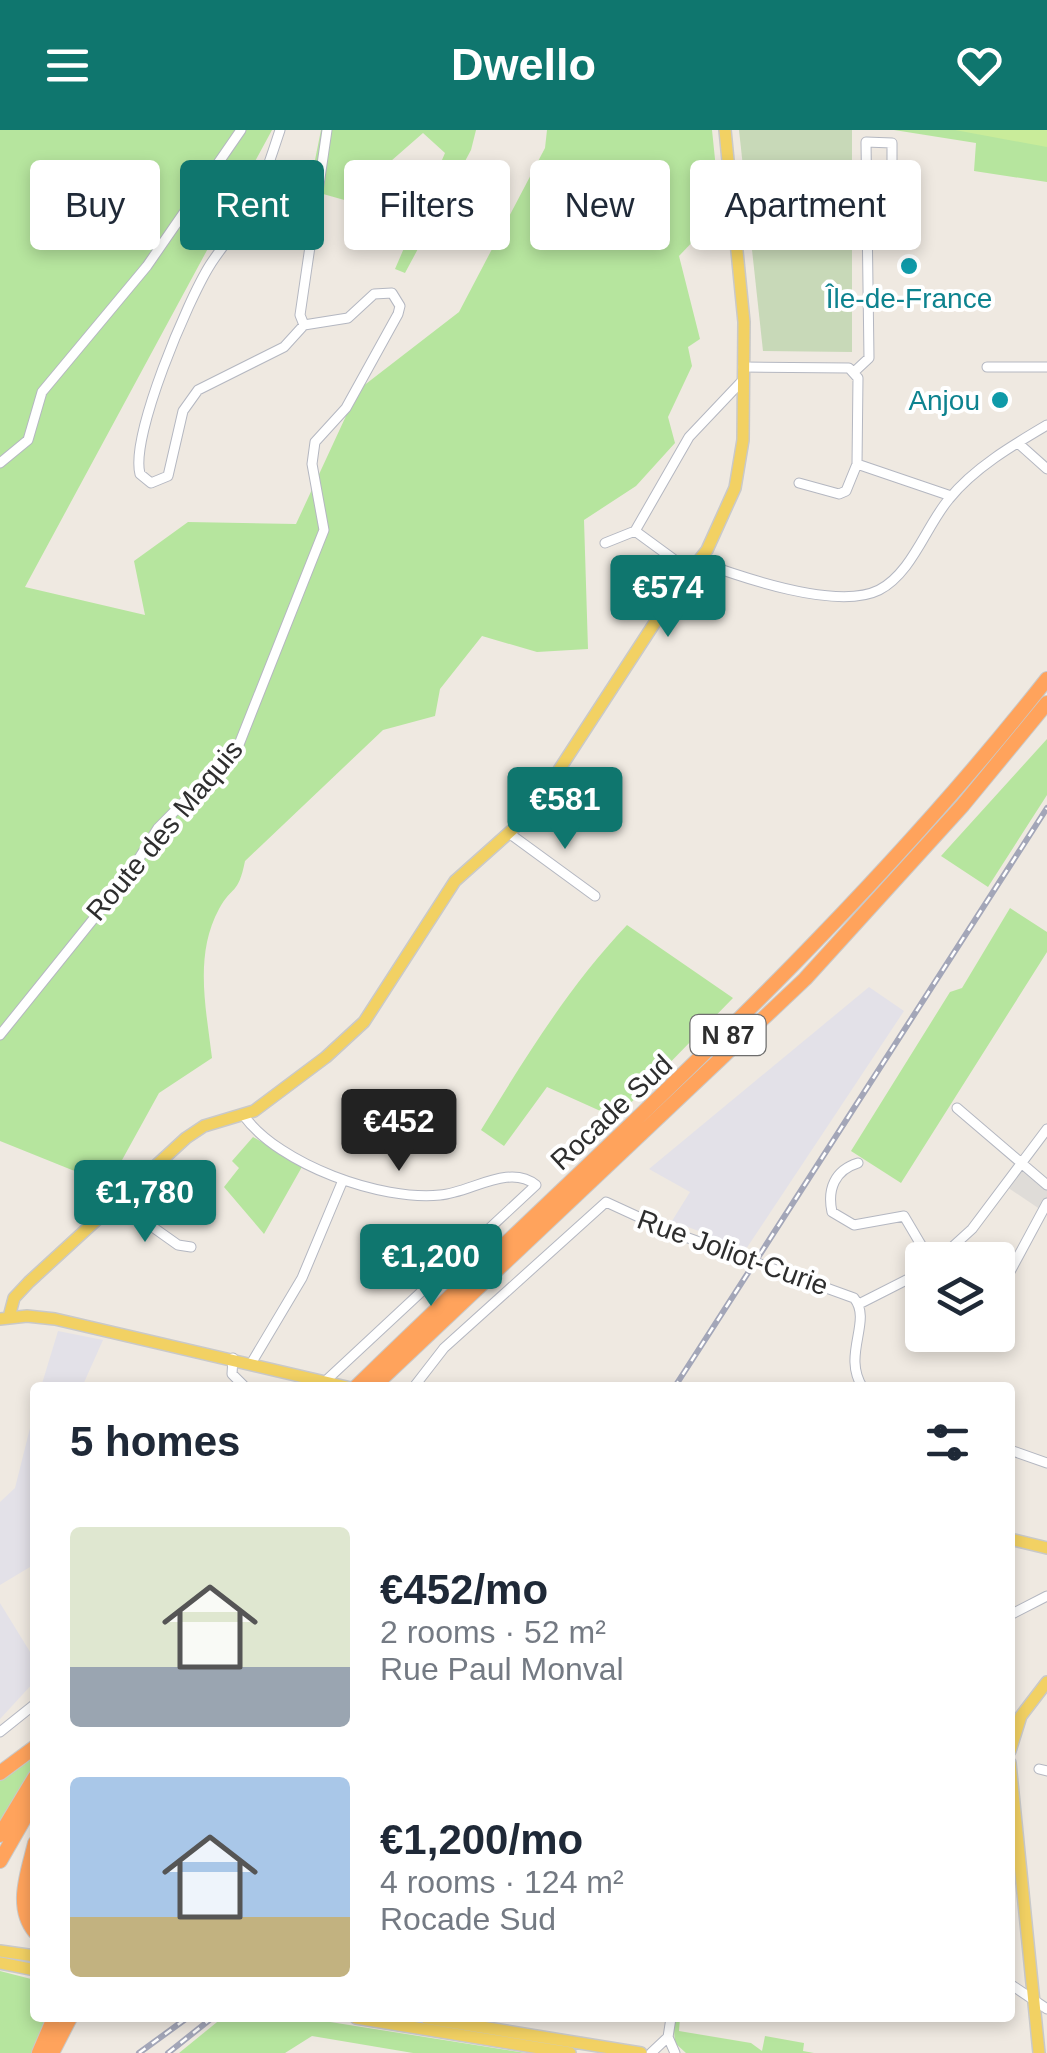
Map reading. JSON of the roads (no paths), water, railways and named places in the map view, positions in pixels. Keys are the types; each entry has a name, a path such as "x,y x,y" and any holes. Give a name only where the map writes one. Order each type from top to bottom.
{"highway":[{"name":"Rocade Sud","path":"376,1382 387,1364 802,960 925,826 1047,679"},
{"name":"Rocade Sud","path":"362,1382 387,1364 805,979 963,805 1047,703"},
{"path":"0,1773 30,1751"},
{"path":"0,1835 30,1785"},
{"path":"0,1860 30,1809"},
{"path":"30,1870 23,1908 30,1922"},
{"path":"38,2053 52,2022"},
{"path":"52,2053 68,2022"}],"main road":[{"path":"4,1318 21,1290 196,1131 244,1116 354,1032 384,996 455,882 531,813 695,567 728,507 740,470 744,322 724,130"},
{"path":"21,1290 22,1304 34,1316"},
{"path":"4,1318 34,1316 252,1362 315,1382"},
{"path":"1015,1540 1047,1548"},
{"path":"1015,1735 1021,1716 1047,1682"},
{"path":"1015,1817 1039,2053"},
{"path":"0,1950 30,1955"},
{"path":"0,1962 30,1969"},
{"path":"380,2022 570,2053"},
{"path":"451,2022 641,2053"}],"street":[{"path":"0,464 28,440 42,392 147,266 241,130"},
{"name":"Route des Maquis","path":"0,1035 128,876 158,828 224,765 244,736 324,530 311,457 315,442 346,408 400,306 392,293 383,290 348,318 304,325 284,347 198,390 184,411 170,472 158,482 144,479 138,467 139,452 162,376 198,288 254,198 280,130"},
{"path":"304,325 300,315 327,130"},
{"path":"866,142 892,142 892,206 866,207 866,142"},
{"path":"854,372 870,358 867,250"},
{"path":"742,366 840,367 854,372"},
{"path":"987,367 1047,367"},
{"path":"799,483 840,494 846,491 857,464 858,385 854,372"},
{"path":"605,544 635,531 689,437 742,381"},
{"path":"635,531 695,567 786,588 836,595 870,594 903,568 951,496 1047,424"},
{"path":"1018,442 1047,469"},
{"path":"857,464 951,496"},
{"path":"510,834 595,896"},
{"path":"956,1108 1047,1185"},
{"path":"244,1116 273,1144 342,1180 420,1196 445,1195 502,1178 526,1178 536,1185 323,1382"},
{"path":"959,1242 1047,1129"},
{"path":"858,1162 845,1167 831,1186 832,1212 854,1226 904,1216 919,1242"},
{"path":"252,1362 302,1278 342,1180"},
{"path":"116,1201 178,1245 191,1247"},
{"name":"Rue Joliot-Curie","path":"418,1382 444,1348 606,1202 670,1231 843,1293 859,1304 853,1364 860,1382"},
{"path":"1015,1262 1047,1203"},
{"path":"859,1304 905,1281"},
{"path":"233,1358 232,1374 240,1382"},
{"path":"1015,1452 1044,1462 1047,1451"},
{"path":"1015,1613 1047,1596"},
{"path":"0,1732 30,1708"},
{"path":"1015,1988 1047,2009"},
{"path":"670,2022 668,2037 675,2053"},
{"path":"651,2053 668,2037"}],"railway":[{"path":"678,1382 1047,808"},
{"path":"139,2053 182,2022"},
{"path":"168,2053 207,2022"}],"place":[{"name":"Île-de-France","path":"909,266"},
{"name":"Anjou","path":"1000,400"}]}
